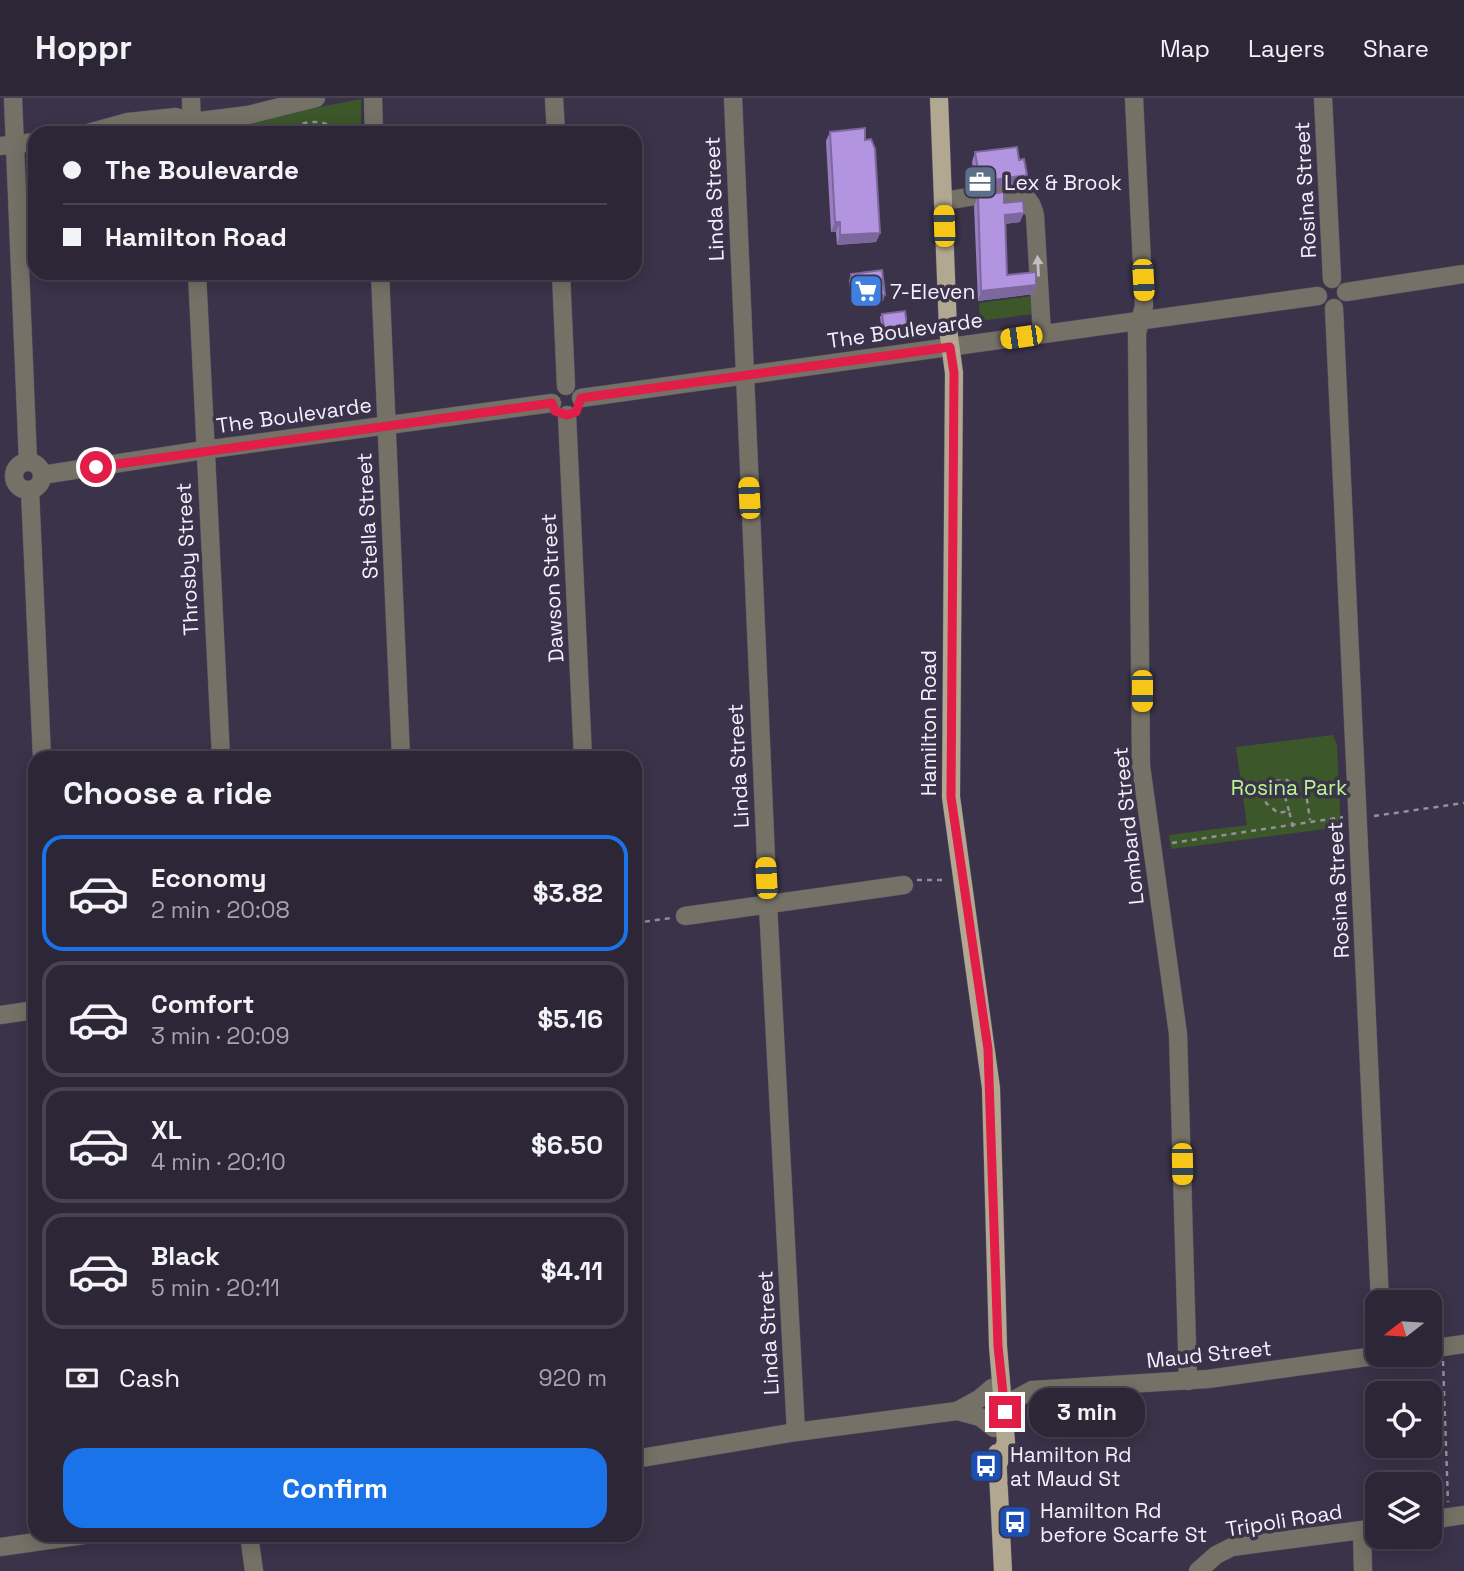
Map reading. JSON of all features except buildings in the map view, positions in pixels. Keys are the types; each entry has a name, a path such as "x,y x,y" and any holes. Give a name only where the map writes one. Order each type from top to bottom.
{"main road":[{"name":"Hamilton Road","path":"939,98 950,347 954,373 951,797 988,1049 998,1346 1006,1442 999,1462"},
{"name":"Hamilton Road","path":"998,1346 992,1388 999,1462 1003,1571"}],"street":[{"path":"13,98 8,145 28,462"},
{"path":"191,98 192,126"},
{"path":"197,126 316,98"},
{"path":"373,98 374,126"},
{"path":"554,98 556,126"},
{"name":"Linda Street","path":"733,98 743,377 796,1432"},
{"name":"Lombard Street","path":"1134,98 1144,306 1137,333 1141,766 1180,1056 1188,1381"},
{"name":"Rosina Street","path":"1323,98 1332,279"},
{"path":"113,126 176,117 190,126"},
{"path":"8,145 28,143"},
{"path":"943,201 1009,193 1022,195 1031,203 1035,216 1042,334"},
{"path":"1346,292 1464,274"},
{"path":"1332,279 1342,283 1346,292 1342,304 1334,308 1322,304 1318,296 1320,286 1332,279"},
{"name":"Throsby Street","path":"197,280 221,751"},
{"name":"Stella Street","path":"380,280 401,751"},
{"path":"561,280 566,386"},
{"name":"The Boulevarde","path":"581,398 1318,296"},
{"name":"Rosina Street","path":"1334,308 1379,1290"},
{"path":"566,386 574,388 581,398 576,412 567,415 555,411 552,403 555,391 566,386"},
{"name":"The Boulevarde","path":"42,475 204,450 552,403"},
{"name":"Dawson Street","path":"567,415 583,751"},
{"path":"28,462 39,467 42,475 38,487 30,491 7,480 17,468 28,462"},
{"path":"30,491 42,751"},
{"path":"685,916 904,885"},
{"path":"0,1015 28,1011"},
{"path":"1442,1353 1464,1344"},
{"name":"Maud Street","path":"1032,1390 1188,1381 1365,1357"},
{"path":"1002,1371 1016,1385 1032,1390"},
{"path":"642,1458 796,1432 957,1411 992,1388"},
{"path":"1005,1412 1010,1402 1032,1390"},
{"path":"957,1411 980,1417 994,1428"},
{"name":"Tripoli Road","path":"1197,1565 1232,1548 1365,1530"},
{"path":"0,1547 33,1542"},
{"path":"250,1542 254,1571"},
{"path":"1363,1571 1367,1549"}],"path":[{"path":"294,126 318,121 332,126"},
{"path":"1289,811 1278,813 1269,808 1265,793 1274,781 1282,779 1306,793 1311,821"},
{"path":"1293,827 1285,797 1294,786"},
{"path":"1172,843 1293,827 1311,821 1464,803"},
{"path":"904,885 915,880 943,880"},
{"path":"642,922 685,916"},
{"path":"1438,1367 1456,1512"}],"green space":[{"path":"361,99 361,126 222,126"},
{"path":"1032,296 1032,314 980,321 979,303"},
{"name":"Rosina Park","path":"1333,735 1337,745 1341,827 1171,849 1169,835 1247,825 1236,747"}],"place":[{"name":"Lex & Brook","path":"980,182"},
{"name":"7-Eleven","path":"866,291"},
{"name":"Hamilton Rd at Maud St","path":"986,1466"},
{"name":"Hamilton Rd before Scarfe St","path":"1015,1522"}],"route":[{"path":"96,467 552,403 555,411 567,415 576,412 581,398 950,347 954,373 951,797 988,1049 998,1346 1005,1412"}]}
